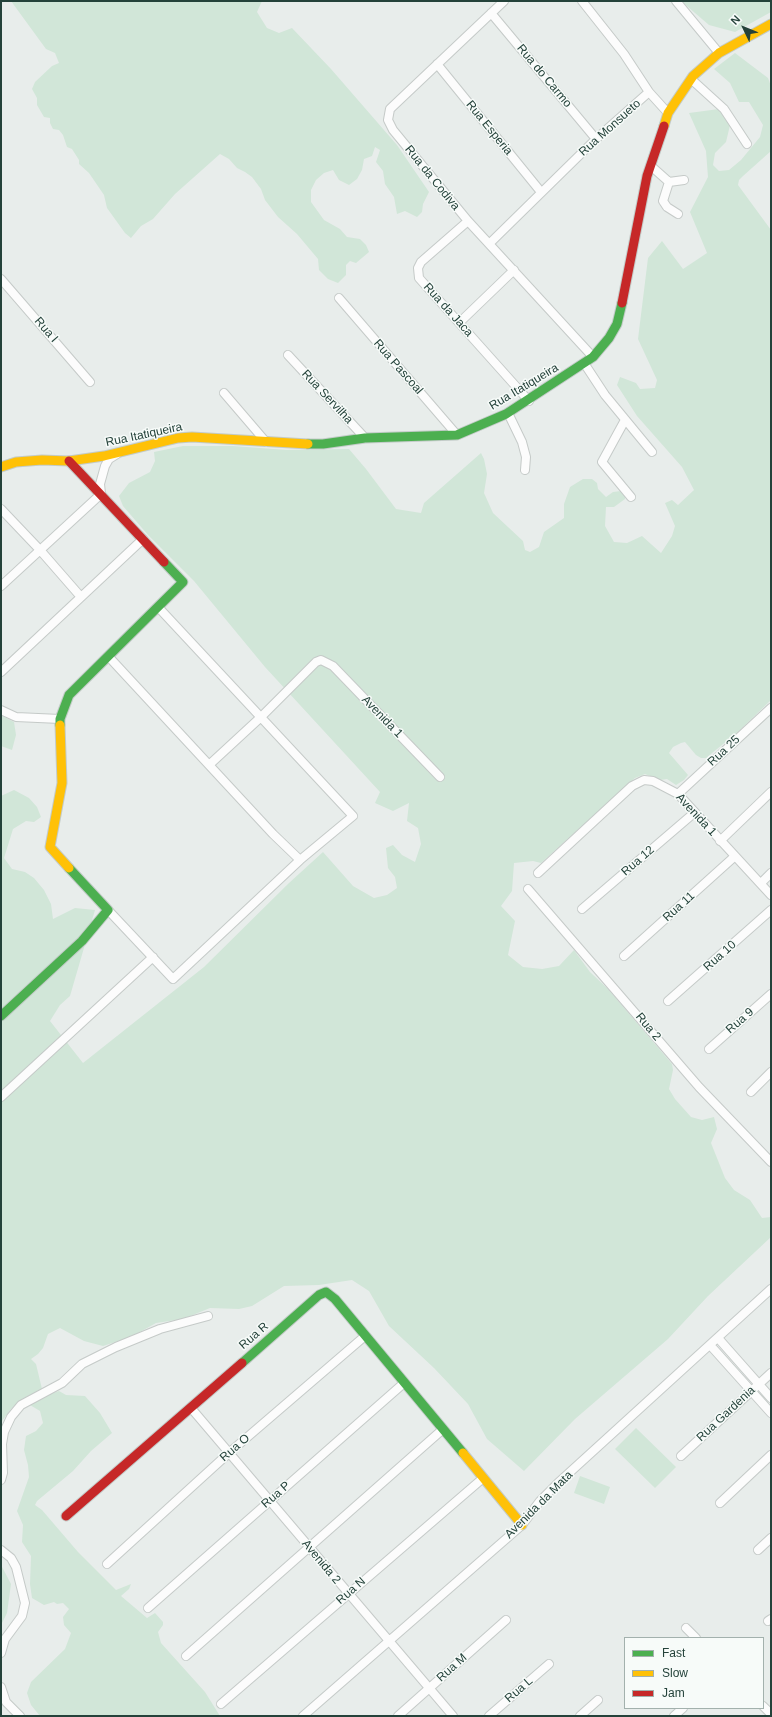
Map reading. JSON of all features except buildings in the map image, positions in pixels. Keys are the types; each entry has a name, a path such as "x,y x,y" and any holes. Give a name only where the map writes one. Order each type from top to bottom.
{"street":[{"name":"Rua da Codiva","path":"504,1 390,109 388,120 393,130 468,221 593,357"},
{"name":"Rua Monsueto","path":"490,244 596,139 650,92 624,54 582,1"},
{"path":"676,1 719,53"},
{"name":"Rua do Carmo","path":"492,13 596,139"},
{"name":"Rua Itatiqueira","path":"1,467 16,462 69,460 129,451 178,438 192,437 323,444 365,438 457,435 508,413 529,401 593,357 609,338 617,324 651,166 668,113 691,79 719,53 771,24"},
{"name":"Rua Esperia","path":"437,64 541,192"},
{"path":"691,79 724,109 747,144"},
{"path":"650,92 668,113"},
{"path":"651,166 669,182 684,180"},
{"path":"669,182 663,201 667,207 678,214"},
{"name":"Rua da Jaca","path":"468,221 421,262 418,273 419,278 460,322 529,401"},
{"path":"460,322 514,270"},
{"name":"Rua I","path":"1,279 90,382"},
{"name":"Rua Pascoal","path":"339,298 457,435"},
{"name":"Rua Servilha","path":"288,355 365,438"},
{"path":"584,363 605,395 652,452"},
{"path":"224,393 266,442"},
{"path":"508,413 522,442 526,457 525,470"},
{"path":"625,420 602,462 631,496"},
{"path":"101,494 100,484 105,466 109,459 118,453 129,451"},
{"path":"69,460 183,582 158,606 69,695 60,719 62,783 50,847 173,980 300,860 353,816 158,606"},
{"path":"1,586 101,494"},
{"path":"1,509 40,550 81,597"},
{"path":"1,672 143,539"},
{"path":"108,656 273,834 300,860"},
{"name":"Avenida 1","path":"209,765 261,717 316,662 321,660 326,661 341,674 440,777"},
{"name":"Rua 25","path":"678,794 771,708"},
{"path":"1,710 16,717 60,719"},
{"name":"Avenida 1","path":"538,873 632,786 644,780 652,781 678,794 734,857 761,883 771,895"},
{"path":"720,841 771,792"},
{"name":"Rua 12","path":"582,909 694,813"},
{"name":"Rua 11","path":"624,956 734,857"},
{"path":"761,883 771,873"},
{"name":"Rua 2","path":"528,889 699,1087 771,1162"},
{"path":"1,1016 82,941 108,910"},
{"name":"Rua 10","path":"668,1001 771,910"},
{"path":"1,1096 153,957"},
{"name":"Rua 9","path":"709,1049 771,994"},
{"path":"751,1092 771,1072"},
{"name":"Avenida da Mata","path":"303,1716 522,1525 540,1501 558,1483 771,1289"},
{"name":"Rua R","path":"191,1408 319,1295 326,1292 335,1299 365,1336"},
{"path":"1,1480 3,1473 2,1444 4,1432 11,1417 21,1405 62,1383 82,1364 116,1347 160,1329 208,1316"},
{"path":"365,1336 522,1525"},
{"name":"Rua O","path":"107,1564 230,1452 365,1336"},
{"path":"718,1338 771,1398"},
{"path":"710,1345 771,1413"},
{"name":"Rua Gardenia","path":"681,1456 771,1373"},
{"name":"Rua P","path":"148,1608 404,1383"},
{"path":"66,1516 191,1408"},
{"name":"Avenida 2","path":"191,1408 230,1452 308,1548 390,1641 452,1716"},
{"path":"186,1656 442,1430"},
{"path":"720,1503 771,1455"},
{"name":"Rua N","path":"221,1704 482,1478"},
{"path":"758,1550 771,1538"},
{"path":"1,1550 11,1558 16,1567 24,1603 22,1616 5,1639 1,1653"},
{"name":"Rua M","path":"398,1716 506,1620"},
{"path":"686,1628 695,1637"},
{"name":"Rua L","path":"489,1716 549,1664"},
{"path":"1,1687 6,1702 20,1716"},
{"path":"580,1716 598,1700"},
{"path":"674,1716 682,1709"}],"green space":[{"path":"11,1 262,1 257,12 267,28 279,33 292,28 331,69 397,145 429,192 423,204 422,212 417,217 405,211 397,214 394,197 385,184 383,171 376,162 380,150 375,147 372,156 364,159 362,170 357,179 349,185 339,180 333,170 324,173 316,180 311,190 311,202 324,220 340,229 347,237 360,239 366,245 369,252 356,263 350,261 346,265 346,275 338,283 328,279 319,270 318,259 297,234 278,217 265,200 261,189 252,177 237,168 229,159 220,154 175,194 153,219 141,226 131,238 125,233 107,208 104,195 89,173 79,164 79,160 72,149 67,147 63,135 59,130 53,129 50,123 50,118 44,117 37,105 37,98 32,89 35,82 52,66 59,63 55,53 46,49"},
{"path":"681,1 771,1 771,12 735,32 709,25"},
{"path":"735,53 768,78 771,86 771,151 739,180 738,185 771,230 771,700 739,731 706,758 701,758 696,755 685,742 673,747 669,753 688,775 684,780 676,785 667,779 660,780 645,774 635,778 541,863 533,861 514,863 512,891 501,906 515,921 508,955 523,967 542,969 559,966 574,950 590,972 608,989 672,1064 673,1070 669,1089 675,1099 691,1117 702,1120 714,1117 717,1129 711,1143 725,1178 734,1190 750,1200 762,1218 771,1217 771,1237 708,1296 668,1339 575,1419 524,1471 487,1439 468,1404 434,1368 389,1326 369,1291 352,1280 319,1285 284,1286 252,1306 239,1309 210,1308 183,1319 156,1323 131,1337 103,1346 84,1341 60,1328 48,1334 43,1348 31,1359 36,1364 42,1389 22,1399 11,1409 2,1421 1,1426 1,796 14,790 29,798 37,807 41,817 34,822 26,821 13,829 4,858 12,869 25,872 34,878 44,890 51,904 53,919 75,908 95,910 70,996 60,1005 50,1021 83,1063 204,967 289,883 323,852 353,886 374,898 387,895 397,888 395,877 388,868 386,848 393,845 402,855 415,862 421,844 418,828 407,821 409,803 393,811 375,803 380,792 265,667 194,581 148,535 123,506 119,496 129,483 150,472 155,461 154,452 183,446 233,446 287,450 349,449 396,509 421,513 424,503 481,453 484,459 487,474 484,493 493,513 523,541 525,550 530,552 539,547 544,532 564,518 564,504 570,487 583,479 592,479 597,483 598,489 606,497 613,492 621,491 625,494 625,499 614,507 606,507 605,526 614,542 627,543 642,536 661,553 672,536 675,526 665,503 672,500 678,505 694,490 682,467 637,416 617,385 620,377 636,383 640,389 655,388 657,380 638,339 648,258 662,241 683,269 707,253 690,212 708,177 706,151 689,113 719,109 731,121 726,142 715,153 713,165 719,171 729,170 741,160 760,137 763,125 749,102 739,102 730,83 714,69"},
{"path":"1,715 14,722 16,735 12,750 1,746"},
{"path":"59,1391 66,1395 85,1396 100,1413 112,1433 91,1451 73,1471 37,1501 35,1505 42,1510 78,1552 116,1590 131,1584 129,1589 121,1596 147,1618 155,1613 163,1622 163,1625 158,1632 161,1643 205,1692 220,1716 40,1716 31,1705 27,1693 31,1682 65,1649 71,1633 64,1625 63,1617 69,1609 63,1603 57,1604 54,1602 44,1605 32,1598 30,1584 31,1556 22,1542 23,1525 17,1511 29,1477 28,1465 24,1450 26,1436 36,1431 43,1423 40,1411 30,1405 33,1400"},
{"path":"636,1428 676,1467 655,1488 615,1449"},
{"path":"580,1476 610,1487 604,1504 574,1493"},
{"path":"1,1565 11,1584 7,1613 1,1625"}],"traffic: fast":[{"path":"308,444 323,444 365,438 457,435 506,414 593,357 609,338 617,324 622,303"},
{"path":"60,725 60,719 69,695 183,582 164,562"},
{"path":"1,1016 82,941 108,910 69,868"},
{"path":"242,1363 319,1295 326,1292 335,1299 463,1453"}],"traffic: slow":[{"path":"664,126 668,113 693,76 719,53 771,24"},
{"path":"1,467 16,462 42,460 69,461 104,456 178,438 192,437 308,444"},
{"path":"60,725 62,783 50,847 69,868"},
{"path":"463,1453 522,1525"}],"traffic: jam":[{"path":"622,303 647,176 664,126"},
{"path":"69,461 164,562"},
{"path":"66,1516 242,1363"}]}
